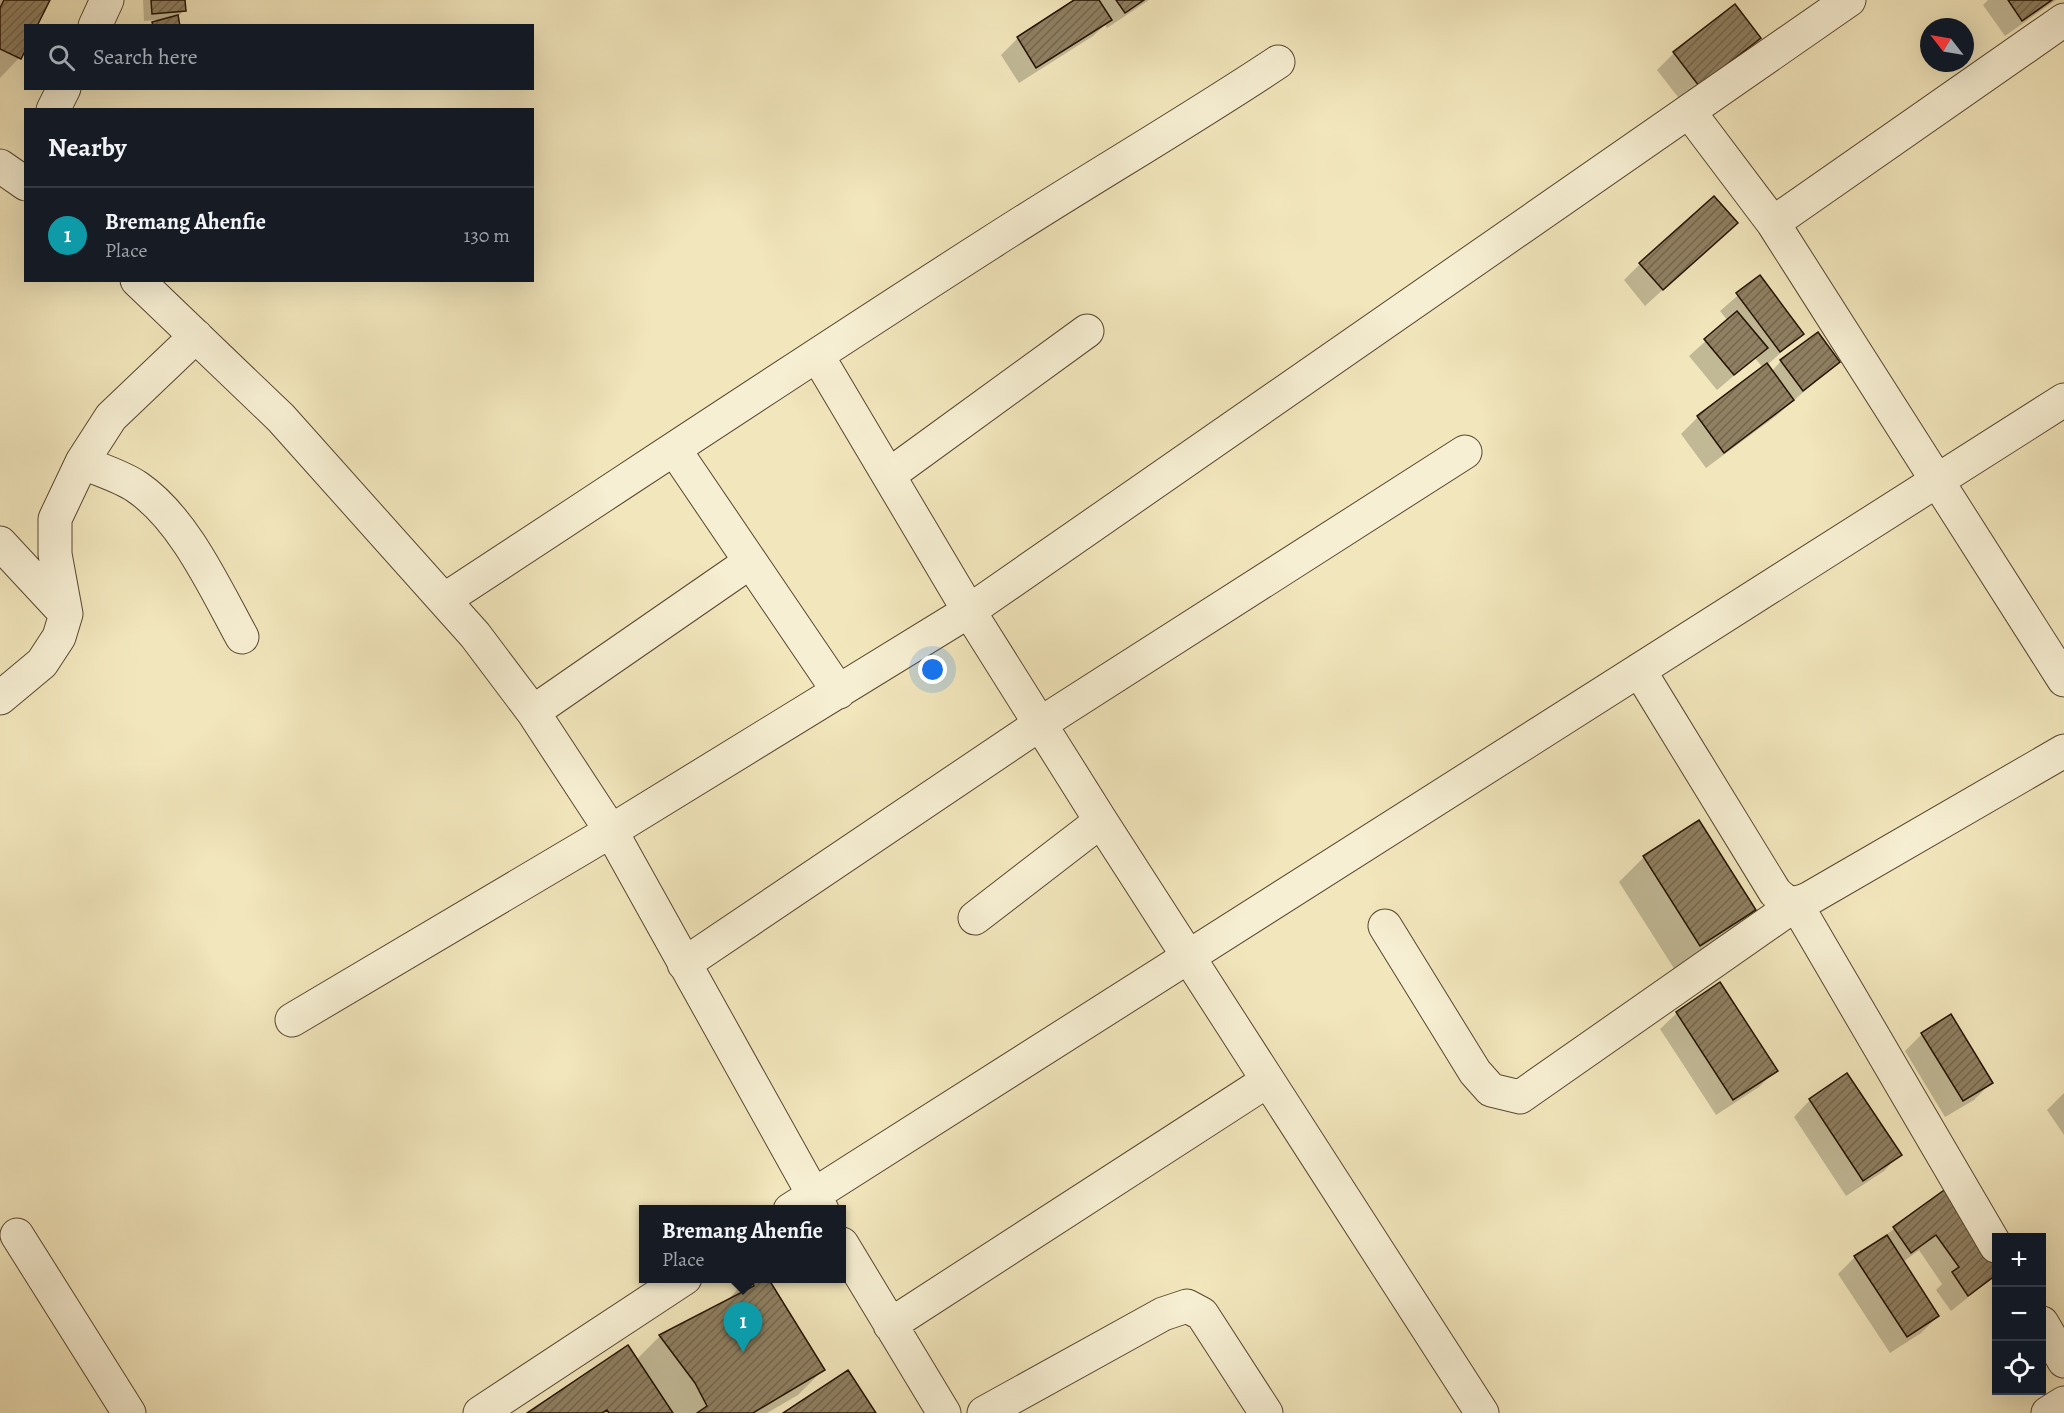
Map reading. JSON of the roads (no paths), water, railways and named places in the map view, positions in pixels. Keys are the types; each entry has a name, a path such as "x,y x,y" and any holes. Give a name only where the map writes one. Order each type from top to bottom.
{"street":[{"path":"95,24 107,0"},
{"path":"292,1020 611,831 969,611 1690,113 1849,0"},
{"path":"1773,223 2064,20"},
{"path":"444,600 817,355 1278,62"},
{"path":"54,108 63,90"},
{"path":"1690,113 1773,223 2064,680"},
{"path":"139,282 281,418 475,635 533,712 611,831 684,964 808,1204 1187,956 2064,400"},
{"path":"889,475 1087,331"},
{"path":"0,698 42,663 59,637 66,614 55,554 55,519 82,462 111,417 196,336"},
{"path":"817,355 969,611 1040,724 1482,1413"},
{"path":"674,449 839,692"},
{"path":"684,964 1040,724 1465,452"},
{"path":"82,462 136,486 163,511 196,554 242,637"},
{"path":"0,543 66,614"},
{"path":"533,712 750,562"},
{"path":"1639,670 1775,892 1785,902 1796,904 1992,1239"},
{"path":"1385,926 1475,1072 1491,1090 1520,1097 1796,904 2064,751"},
{"path":"975,918 1101,821"},
{"path":"890,1325 1268,1081"},
{"path":"17,1235 129,1413"},
{"path":"846,1251 944,1413"},
{"path":"480,1413 677,1283"},
{"path":"984,1413 1163,1314 1187,1306 1202,1314 1266,1413"},
{"path":"2046,1330 2064,1361"},
{"path":"2048,1413 2064,1403"}],"place":[{"name":"Bremang Ahenfie","path":"743,1352"}]}
